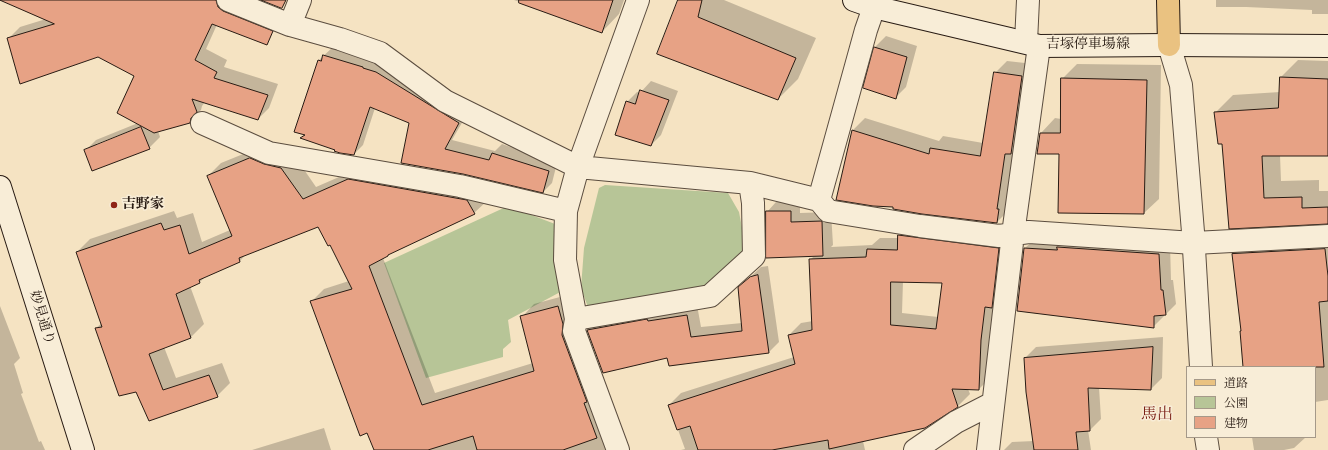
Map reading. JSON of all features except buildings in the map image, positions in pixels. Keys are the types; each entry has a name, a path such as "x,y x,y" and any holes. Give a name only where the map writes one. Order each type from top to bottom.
{"main road":[{"path":"1168,0 1169,45"}],"street":[{"path":"228,0 290,25 340,38 380,53 445,101 578,167 750,183 819,200 828,212 999,236 1029,232 1194,243 1328,236"},
{"path":"290,25 300,0"},
{"path":"614,449 574,332 576,319 565,260 566,211 578,167 638,0"},
{"path":"988,450 1033,44 1028,0"},
{"path":"819,200 866,30 864,4"},
{"name":"吉塚停車場線","path":"864,4 1033,44 1328,46"},
{"path":"1169,45 1181,85 1194,243 1201,366"},
{"path":"202,123 269,153 460,186 566,211"},
{"path":"576,319 710,296 754,256 753,203 750,183"},
{"name":"妙見通り","path":"0,187 82,450"},
{"path":"915,450 956,422 993,403"},
{"path":"1206,438 1208,450"}],"green space":[{"path":"605,185 728,193 739,212 747,254 708,290 589,310 581,288 584,248 599,188"},
{"path":"508,206 555,224 564,290 508,320 511,342 503,349 503,357 426,378 384,263"}],"place":[{"name":"吉野家","path":"114,205"}],"district":[{"name":"馬出","path":"1157,416"}]}
